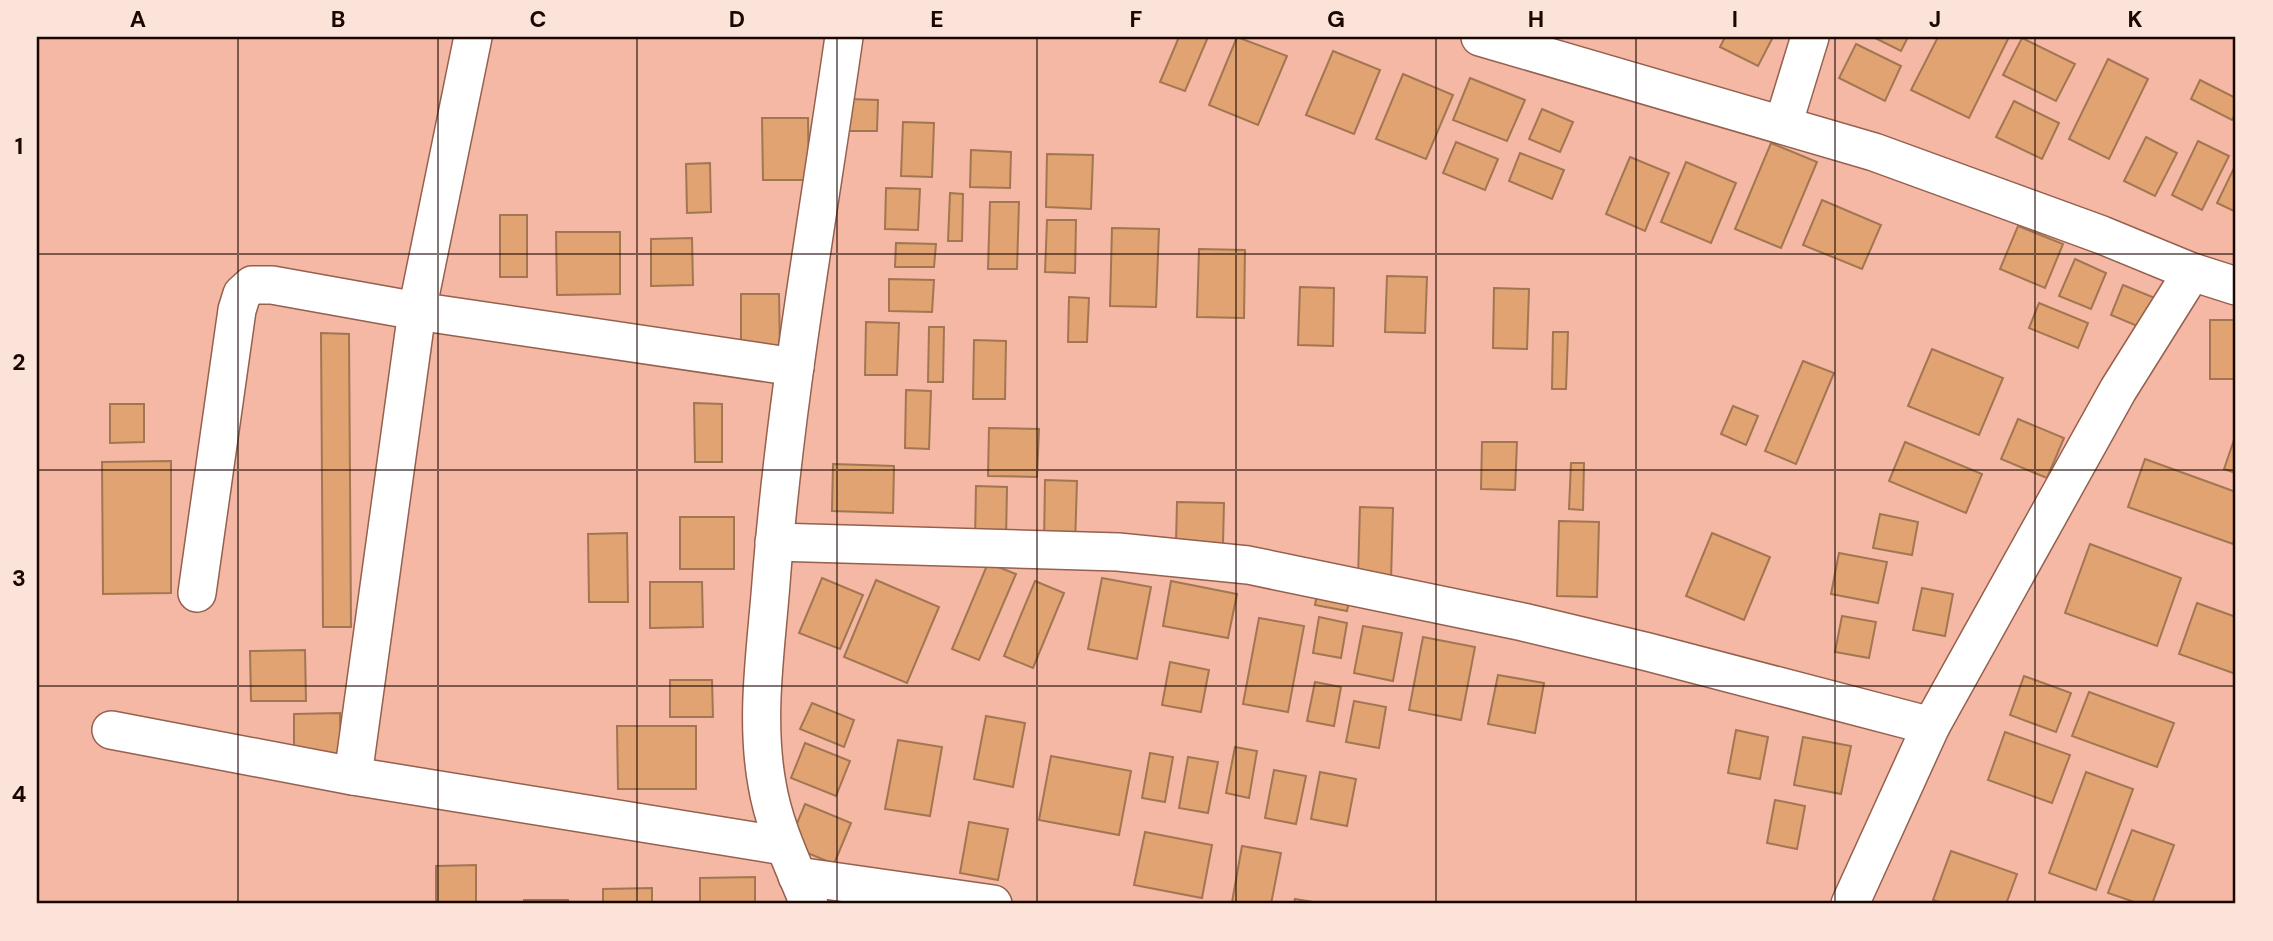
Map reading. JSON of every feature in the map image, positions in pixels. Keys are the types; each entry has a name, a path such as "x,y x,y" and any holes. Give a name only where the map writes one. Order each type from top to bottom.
{"street":[{"path":"353,776 417,311 473,37"},
{"path":"797,875 769,796 762,750 762,695 774,542 795,367 844,37"},
{"path":"1480,37 1874,152 2102,235 2192,272 2236,286"},
{"path":"1783,125 1810,37"},
{"path":"1850,904 1931,726 2118,390 2192,272"},
{"path":"197,593 237,310 245,289 252,285 272,285 417,311 795,367"},
{"path":"774,542 1118,552 1248,565 1623,646 1931,726"},
{"path":"111,730 353,776 797,875 993,904"}],"building":[{"path":"1179,37 1208,37 1185,91 1160,82"},
{"path":"1237,37 1287,56 1258,125 1209,105"},
{"path":"1725,37 1773,37 1758,66 1720,47"},
{"path":"1873,37 1908,37 1901,51"},
{"path":"1938,37 2009,37 1969,118 1911,90"},
{"path":"2022,38 2075,64 2056,101 2003,75"},
{"path":"1856,44 1901,66 1885,101 1839,78"},
{"path":"1333,51 1380,70 1354,134 1306,115"},
{"path":"2108,59 2148,79 2109,159 2069,139"},
{"path":"1403,74 1453,95 1426,159 1376,139"},
{"path":"1470,78 1525,100 1507,141 1453,120"},
{"path":"2200,80 2236,98 2236,112 2232,120 2191,99"},
{"path":"849,99 878,100 877,131 848,131"},
{"path":"2014,101 2059,123 2042,159 1996,137"},
{"path":"1542,109 1573,122 1560,152 1529,139"},
{"path":"762,118 808,118 809,180 763,180"},
{"path":"903,122 934,123 932,177 901,176"},
{"path":"2146,137 2177,153 2155,196 2124,181"},
{"path":"2198,141 2229,156 2202,210 2172,195"},
{"path":"1456,142 1498,159 1485,190 1443,173"},
{"path":"1771,143 1817,162 1781,248 1735,229"},
{"path":"971,150 1011,152 1010,188 970,187"},
{"path":"1520,153 1564,170 1552,199 1509,181"},
{"path":"1047,154 1093,155 1091,209 1046,207"},
{"path":"1630,157 1669,173 1645,231 1606,214"},
{"path":"1686,162 1736,183 1711,243 1661,222"},
{"path":"710,163 711,212 687,213 686,164"},
{"path":"2234,168 2236,169 2236,212 2217,203"},
{"path":"886,188 920,189 918,230 885,229"},
{"path":"950,193 963,194 962,241 948,241"},
{"path":"1822,200 1881,225 1862,269 1803,245"},
{"path":"990,202 1019,202 1017,269 988,269"},
{"path":"500,215 527,215 527,277 500,277"},
{"path":"1047,220 1076,220 1075,273 1045,272"},
{"path":"2018,226 2063,244 2045,288 2000,269"},
{"path":"1112,228 1159,229 1156,307 1110,306"},
{"path":"556,232 620,232 620,294 557,295"},
{"path":"692,238 693,285 651,286 651,239"},
{"path":"896,243 936,244 934,267 895,267"},
{"path":"1199,249 1245,250 1244,318 1197,317"},
{"path":"2075,259 2106,273 2091,309 2059,296"},
{"path":"1387,276 1427,277 1425,333 1385,332"},
{"path":"889,279 934,280 932,312 889,311"},
{"path":"2123,285 2155,298 2142,328 2111,315"},
{"path":"1300,287 1334,288 1333,346 1298,345"},
{"path":"1494,288 1529,289 1527,349 1493,348"},
{"path":"741,294 779,294 780,351 741,351"},
{"path":"1069,297 1089,298 1087,342 1068,342"},
{"path":"2039,303 2088,323 2078,348 2029,328"},
{"path":"2210,320 2236,320 2236,379 2210,379"},
{"path":"866,322 899,323 897,375 865,375"},
{"path":"929,327 944,327 943,382 928,382"},
{"path":"1553,332 1568,332 1566,389 1552,389"},
{"path":"321,333 349,334 351,627 323,627"},
{"path":"974,340 1006,341 1005,399 973,399"},
{"path":"1932,349 2003,378 1979,435 1908,406"},
{"path":"1803,361 1834,373 1796,464 1765,451"},
{"path":"906,390 931,391 929,449 905,448"},
{"path":"694,403 722,404 722,462 695,462"},
{"path":"110,404 144,404 144,442 110,443"},
{"path":"1733,406 1758,416 1746,445 1721,434"},
{"path":"2018,419 2064,438 2047,478 2001,459"},
{"path":"989,428 1039,429 1037,477 988,476"},
{"path":"2236,434 2236,473 2224,469"},
{"path":"1482,442 1517,442 1515,490 1481,489"},
{"path":"1905,442 1982,474 1966,513 1889,481"},
{"path":"2145,459 2236,492 2236,535 2233,544 2128,507"},
{"path":"171,461 171,593 103,594 102,462"},
{"path":"1571,463 1584,463 1583,510 1569,509"},
{"path":"833,464 894,466 893,513 832,511"},
{"path":"1045,480 1077,481 1075,545 1044,545"},
{"path":"976,486 1007,487 1006,540 975,539"},
{"path":"1177,502 1224,503 1223,544 1176,543"},
{"path":"1360,507 1393,508 1391,580 1358,578"},
{"path":"1880,514 1918,522 1912,555 1873,548"},
{"path":"680,517 734,517 734,569 680,569"},
{"path":"1559,521 1599,522 1597,597 1557,596"},
{"path":"627,533 628,602 589,602 588,534"},
{"path":"1712,533 1770,557 1744,620 1686,596"},
{"path":"2090,544 2181,578 2157,646 2065,613"},
{"path":"1839,553 1887,562 1878,603 1831,594"},
{"path":"988,563 1016,574 979,660 952,649"},
{"path":"822,578 863,595 840,649 799,633"},
{"path":"1102,578 1151,587 1137,659 1088,649"},
{"path":"876,580 939,607 907,683 844,657"},
{"path":"1035,581 1064,593 1033,668 1004,656"},
{"path":"1171,581 1237,594 1228,638 1163,626"},
{"path":"650,582 702,582 703,627 650,628"},
{"path":"1319,583 1352,588 1347,611 1315,605"},
{"path":"1922,588 1953,594 1945,636 1913,630"},
{"path":"2197,603 2236,617 2236,674 2179,654"},
{"path":"1842,616 1876,622 1869,658 1835,652"},
{"path":"1319,617 1347,623 1341,658 1313,653"},
{"path":"1259,618 1304,626 1288,712 1243,704"},
{"path":"1363,626 1402,633 1393,681 1354,673"},
{"path":"1423,637 1475,647 1461,720 1409,710"},
{"path":"305,650 306,701 251,701 250,651"},
{"path":"1170,662 1209,670 1201,712 1162,705"},
{"path":"1498,675 1544,683 1535,733 1488,724"},
{"path":"2024,676 2071,693 2056,732 2010,715"},
{"path":"670,680 712,680 713,717 670,717"},
{"path":"1315,682 1341,687 1334,726 1307,721"},
{"path":"2089,692 2174,723 2157,767 2072,736"},
{"path":"1354,701 1386,707 1379,748 1346,742"},
{"path":"812,703 854,720 844,747 800,729"},
{"path":"340,713 341,761 294,762 294,714"},
{"path":"986,716 1025,723 1013,787 974,779"},
{"path":"617,726 696,726 696,789 618,789"},
{"path":"1736,730 1768,737 1760,779 1728,773"},
{"path":"2005,732 2070,755 2052,803 1988,780"},
{"path":"1803,737 1851,746 1841,794 1794,785"},
{"path":"898,740 942,747 930,816 885,809"},
{"path":"805,743 850,761 836,796 791,778"},
{"path":"1235,747 1257,751 1249,798 1226,793"},
{"path":"1150,753 1173,757 1165,802 1142,798"},
{"path":"1051,756 1131,771 1119,835 1039,820"},
{"path":"1188,757 1218,762 1208,813 1179,808"},
{"path":"1274,770 1306,776 1296,824 1265,818"},
{"path":"1320,772 1356,779 1347,826 1311,819"},
{"path":"2086,772 2133,789 2096,890 2049,873"},
{"path":"1775,800 1805,806 1797,849 1767,843"},
{"path":"805,804 851,823 834,864 788,845"},
{"path":"969,822 1008,829 998,880 960,873"},
{"path":"2132,830 2174,845 2152,904 2140,904 2108,893"},
{"path":"1145,832 1212,845 1202,898 1134,885"},
{"path":"1242,846 1281,853 1271,904 1232,902"},
{"path":"1951,851 2017,874 2006,904 1945,904 1933,900"},
{"path":"476,865 476,904 436,904 436,866"},
{"path":"755,877 755,904 700,904 700,878"},
{"path":"652,888 652,904 603,904 603,889"},
{"path":"1295,899 1325,904 1294,904"},
{"path":"524,900 568,900 568,904 524,904"}]}
